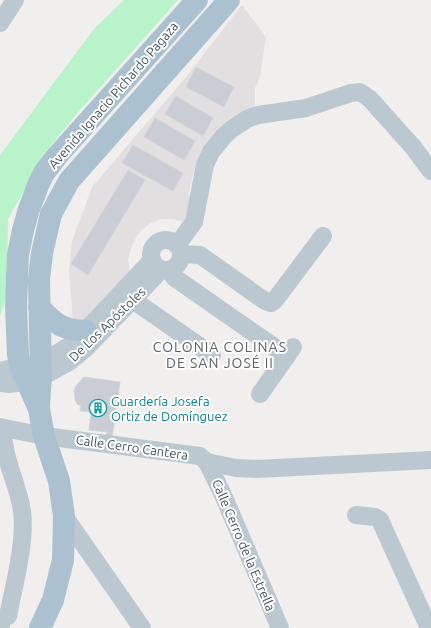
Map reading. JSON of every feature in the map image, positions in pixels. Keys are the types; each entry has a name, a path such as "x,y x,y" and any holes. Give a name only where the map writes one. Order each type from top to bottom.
{"main road":[{"name":"Avenida Ignacio Pichardo Pagaza","path":"26,371 18,354 16,307 18,255 29,209 39,183 44,173 57,156 197,0"},
{"name":"Avenida Ignacio Pichardo Pagaza","path":"26,371 39,307 39,279 45,233 51,214 69,181 229,0"},
{"path":"39,307 62,328 86,331"},
{"path":"26,371 39,409 44,436 59,481 64,516 63,560 53,600 40,628"}],"street":[{"path":"0,24 15,0"},
{"path":"160,267 175,267 178,264 179,250 194,222 205,164 211,152 232,129 247,119 258,115 306,108 351,93 360,92 370,99 413,147 431,171"},
{"path":"260,394 290,351 175,278 160,267 151,251 156,244 169,241 179,250 200,255 265,301 271,303 276,300 322,236"},
{"name":"De Los Apóstoles","path":"26,371 60,368 77,356 133,300 160,267"},
{"name":"De Los Apóstoles","path":"26,371 67,348 160,267"},
{"path":"133,300 212,355"},
{"path":"0,383 9,384 26,371"},
{"path":"2,428 4,446 19,496 23,521 22,536 3,624"},
{"name":"Calle Cerro Cantera","path":"2,428 44,436 200,456 207,462 236,468 257,469 431,460"},
{"name":"Calle Cerro de la Estrella","path":"207,462 223,495 280,628"},
{"path":"356,515 378,519 381,521 429,628"},
{"path":"64,516 142,628"}],"shaded area":[{"path":"242,5 266,37 260,77 255,88 255,111 202,154 194,170 189,192 190,206 184,222 173,219 162,219 149,224 138,234 132,245 128,260 131,277 84,321 73,321 69,273 72,241 92,187 186,77"}],"green space":[{"path":"124,0 178,0 80,110 47,150 8,219 7,295 0,316 0,155 94,29"}],"building":[{"path":"196,67 234,87 224,107 186,87"},
{"path":"176,96 213,118 203,136 165,114"},
{"path":"155,118 195,141 184,160 144,137"},
{"path":"133,145 183,173 173,191 122,163"},
{"path":"128,170 145,180 88,275 71,264"},
{"name":"Guardería Josefa Ortiz de Domínguez","path":"84,377 120,382 112,438 106,437 107,432 89,430 91,412 80,411 81,405 78,405 75,400 74,391 76,386"}],"place":[{"name":"Guardería Josefa Ortiz de Domínguez","path":"98,408"}],"district":[{"name":"COLONIA COLINAS DE SAN JOSÉ II","path":"220,356"}]}
